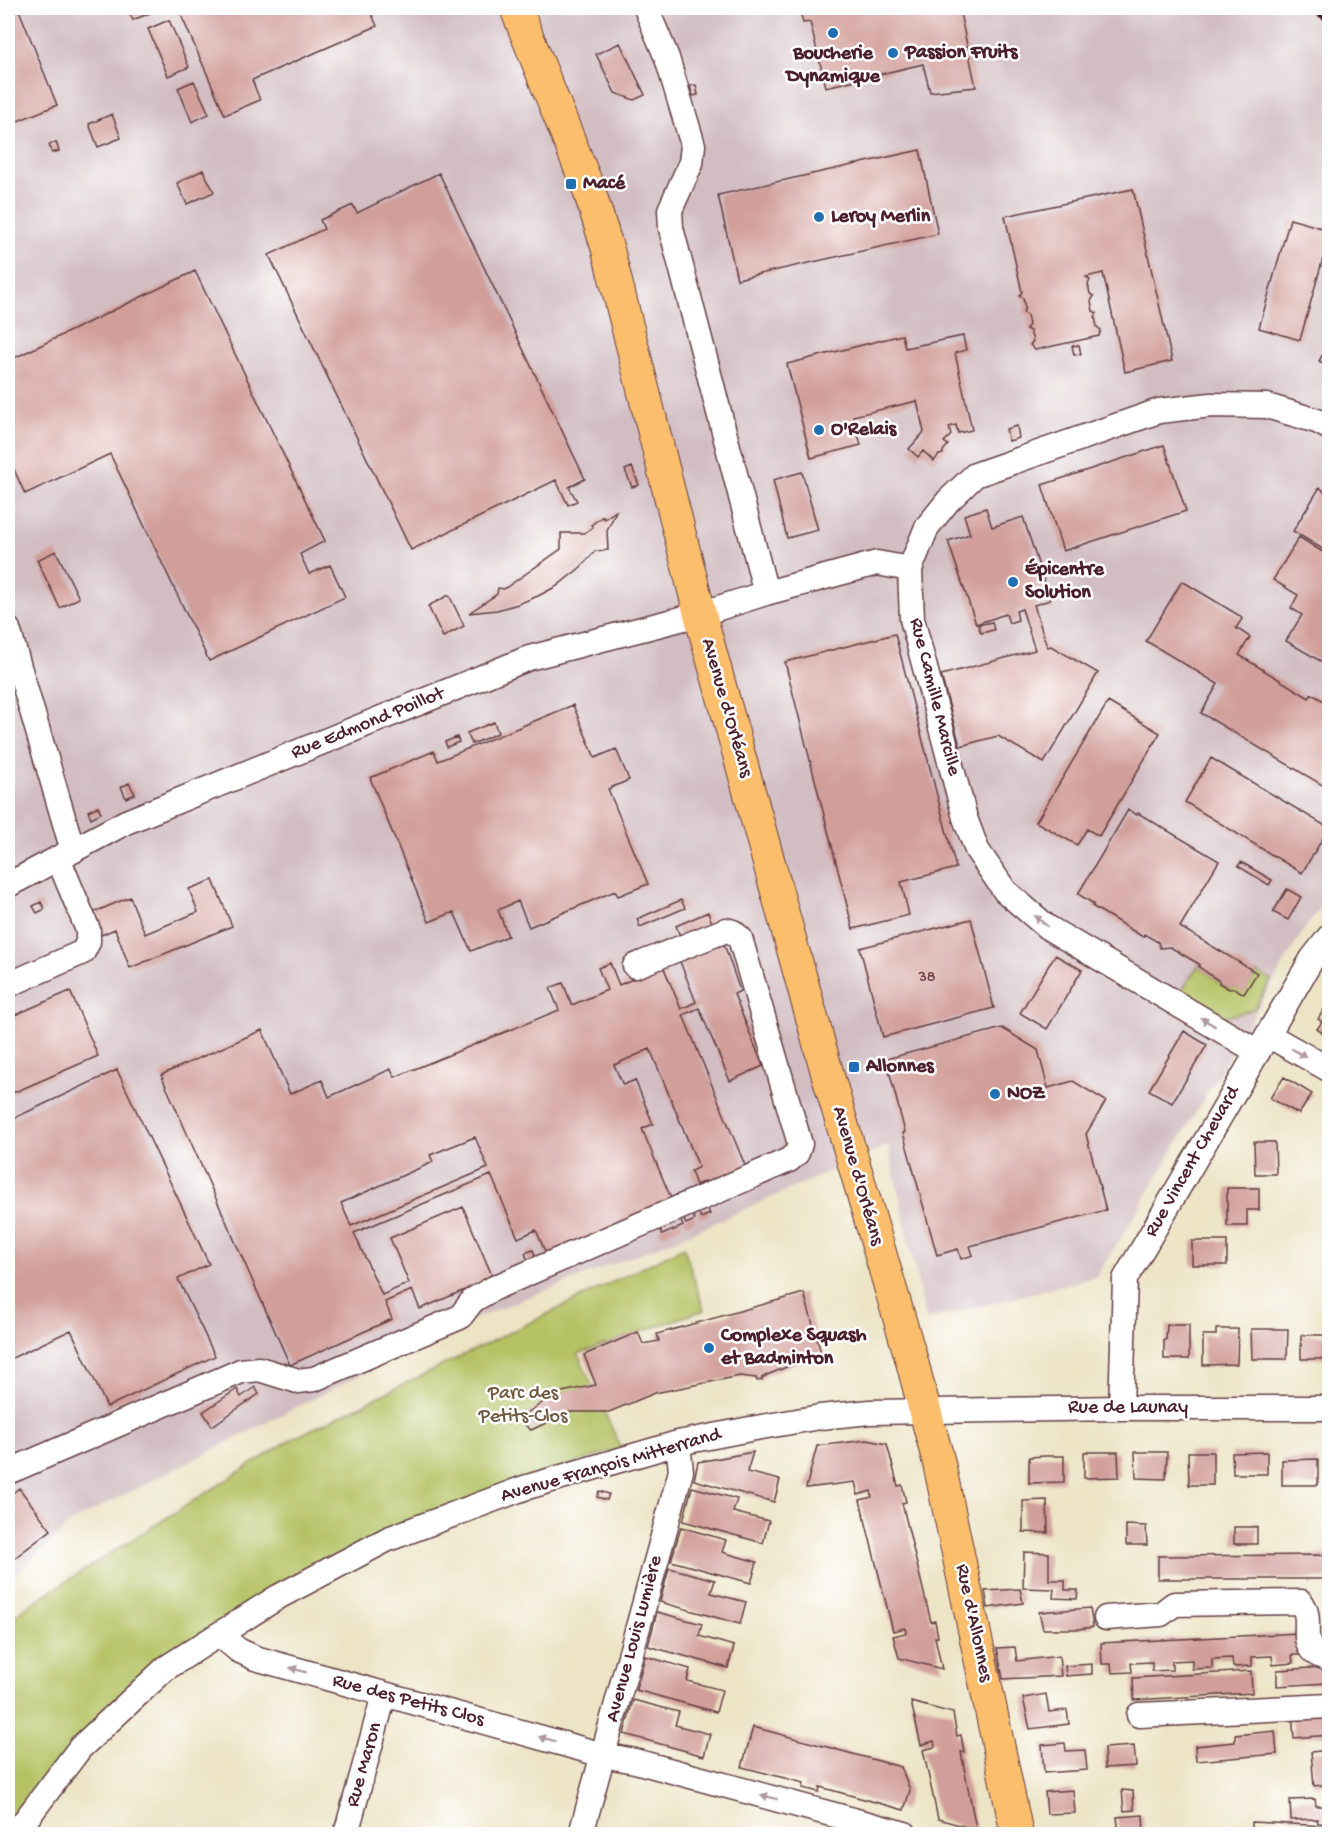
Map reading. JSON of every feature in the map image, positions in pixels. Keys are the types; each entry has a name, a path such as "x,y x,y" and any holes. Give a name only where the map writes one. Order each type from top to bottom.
{"main road":[{"name":"Avenue d'Orléans","path":"518,8 589,190 608,250 700,614 828,1076 926,1412"},
{"name":"Rue d'Allonnes","path":"926,1412 1017,1834"}],"street":[{"path":"646,8 666,58 693,145 691,163 670,210 671,228 766,592"},
{"name":"Rue Camille Marcille","path":"1329,428 1317,421 1267,406 1211,405 1159,411 975,475 948,501 927,527 910,569 912,619 965,818 977,850 1005,891 1047,927 1263,1044 1329,1070"},
{"name":"Rue Edmond Poillot","path":"8,885 126,822 530,658 700,614 766,592 877,563 910,569"},
{"path":"8,629 59,858 88,930 88,942 83,952 8,986"},
{"path":"8,1472 241,1371 259,1369 298,1381 314,1378 460,1317 473,1300 494,1288 789,1160 797,1153 800,1144 740,938 726,930 635,966"},
{"name":"Rue Vincent Chevard","path":"1121,1408 1125,1280 1312,959 1329,936"},
{"name":"Rue de Launay","path":"926,1412 1121,1408 1329,1408"},
{"name":"Avenue François Mitterrand","path":"15,1834 80,1748 166,1668 278,1597 388,1539 524,1488 678,1443 820,1417 870,1412 926,1412"},
{"name":"Avenue Louis Lumière","path":"581,1834 681,1471 678,1443"},
{"path":"1106,1618 1161,1614 1174,1604 1301,1602 1306,1609 1307,1642 1314,1653 1329,1659"},
{"name":"Rue des Petits Clos","path":"220,1635 238,1650 255,1658 603,1755 635,1761 823,1823 905,1834"},
{"name":"Rue Maron","path":"345,1834 384,1695"},
{"path":"1139,1715 1329,1706"}],"shaded area":[{"path":"8,8 1323,8 1329,12 1329,898 1307,925 1096,1277 926,1320 888,1145 694,1232 458,1325 73,1521 8,1581"}],"green space":[{"path":"1199,964 1199,967 1219,983 1229,989 1234,988 1244,993 1257,973 1271,980 1254,1009 1226,1017 1181,992"},
{"name":"Parc des Petits-Clos","path":"684,1247 704,1310 578,1354 621,1448 404,1522 164,1661 8,1828 8,1622 27,1606 290,1440"}],"building":[{"path":"127,8 162,8 133,20"},
{"path":"178,8 369,8 377,26 252,80 260,100 225,115"},
{"name":"Passion Fruits","path":"799,8 959,8 976,87 930,92 923,64 826,87 810,22 803,23"},
{"path":"19,10 57,105 8,125 8,14"},
{"path":"169,20 189,67 168,76 148,29"},
{"path":"620,43 645,95 634,100 615,93 596,54"},
{"path":"194,81 209,114 192,122 178,88"},
{"path":"696,85 698,95 693,96 690,86"},
{"path":"112,114 121,138 98,147 89,124"},
{"path":"56,142 59,151 52,153 49,145"},
{"path":"920,150 938,234 737,279 718,195"},
{"path":"203,170 214,192 187,204 177,183"},
{"path":"439,173 585,479 569,487 577,501 568,505 556,480 411,550 269,255 324,229 320,220 353,205 357,213"},
{"path":"1133,189 1172,361 1125,372 1103,273 1086,277 1090,280 1088,284 1090,294 1094,296 1091,301 1093,311 1097,313 1095,317 1097,327 1101,330 1099,336 1035,350 1030,345 1033,341 1030,331 1026,329 1029,325 1027,315 1023,312 1025,308 1023,298 1019,296 1022,292 1005,216"},
{"path":"1290,219 1329,230 1300,340 1259,328"},
{"path":"195,271 325,541 300,554 309,574 330,565 345,597 209,661 110,454 25,494 8,456 8,429 11,428 8,420 8,361"},
{"path":"902,335 905,348 963,336 966,350 955,353 972,430 958,433 956,425 949,427 951,435 944,442 948,445 943,454 934,461 923,451 918,457 909,449 924,432 917,401 853,416 861,445 811,458 787,364"},
{"path":"1329,344 1329,367 1319,361"},
{"path":"1079,345 1081,354 1074,355 1072,346"},
{"path":"1017,426 1019,438 1009,441 1006,429"},
{"path":"1164,445 1186,511 1063,551 1042,485"},
{"path":"632,467 639,485 632,487 625,470"},
{"path":"802,472 818,530 787,538 773,480"},
{"path":"1320,487 1329,498 1329,522 1327,523 1329,553 1293,531"},
{"path":"986,508 992,527 1023,517 1050,600 1034,605 1047,647 1051,646 1098,673 1044,763 998,736 960,746 941,675 1035,650 1022,609 1016,611 1018,620 1009,623 1006,614 976,624 948,541 970,534 964,515"},
{"path":"616,511 607,531 608,550 595,551 581,567 557,586 518,604 497,610 469,613 497,594 498,588 504,589 561,549 561,533 584,533 603,516 604,519"},
{"path":"1299,537 1329,556 1329,666 1286,641 1302,615 1291,608 1298,595 1273,580"},
{"path":"56,551 79,598 60,608 37,560"},
{"path":"1182,581 1240,616 1242,619 1236,628 1250,637 1239,655 1309,698 1312,694 1329,704 1329,789 1201,713 1218,684 1146,641"},
{"path":"449,595 464,626 443,637 428,606"},
{"path":"992,622 994,630 981,633 978,625"},
{"path":"895,634 956,868 901,882 909,915 853,929 785,662"},
{"path":"1108,702 1160,733 1099,836 1087,829 1077,845 1036,822"},
{"path":"573,705 595,758 616,749 629,780 608,789 648,884 618,896 615,891 529,927 518,901 498,910 508,936 471,951 454,912 429,922 370,778 434,751 438,761"},
{"path":"494,722 498,733 472,744 467,733"},
{"path":"457,737 459,742 447,747 445,742"},
{"path":"1211,758 1329,828 1302,873 1185,802"},
{"path":"129,783 135,794 126,798 121,787"},
{"path":"98,806 101,813 91,818 88,811"},
{"path":"1128,810 1137,815 1138,813 1219,861 1180,927 1257,973 1244,994 1219,983 1199,967 1199,964 1170,947 1160,948 1158,942 1144,934 1143,937 1092,906 1094,904 1078,894"},
{"path":"1241,862 1272,880 1269,885 1238,866"},
{"path":"213,880 232,926 130,968 115,929 101,935 92,913 130,897 145,934 198,912 189,889"},
{"path":"1287,889 1301,897 1288,920 1273,912"},
{"path":"681,900 685,908 640,927 637,919"},
{"path":"41,902 45,909 37,913 33,906"},
{"path":"708,912 712,923 680,936 676,926"},
{"path":"971,919 994,1008 883,1037 860,948"},
{"path":"723,941 740,991 734,994 763,1066 730,1081 699,1008 683,1015 747,1170 707,1186 705,1181 696,1185 691,1171 699,1167 650,1049 614,1065 623,1085 635,1080 638,1087 653,1124 642,1129 673,1203 547,1256 536,1230 518,1238 491,1175 354,1233 382,1295 409,1283 390,1238 463,1207 493,1278 420,1309 412,1290 385,1302 392,1319 290,1365 161,1075 262,1030 290,1094 322,1080 329,1097 391,1069 395,1077 559,1010 550,988 563,983 572,1005 607,990 598,968 610,963 619,985 663,966 681,1009 696,1002 679,959","holes":["475,1137 488,1168 351,1226 341,1203 433,1162 430,1155"]},
{"path":"1055,955 1082,970 1047,1029 1020,1013"},
{"path":"70,991 98,1056 8,1095 8,1018"},
{"path":"1329,1001 1329,1037 1317,1029 1322,1022 1318,1019"},
{"path":"1002,1028 1038,1050 1048,1088 1073,1081 1106,1101 1086,1134 1106,1210 970,1246 973,1255 961,1259 958,1249 937,1255 903,1133 905,1132 886,1059"},
{"path":"1184,1031 1207,1045 1172,1103 1149,1090"},
{"path":"117,1070 209,1264 178,1279 215,1356 107,1407 71,1330 10,1359 8,1355 8,1121"},
{"path":"1284,1077 1312,1094 1299,1114 1270,1098"},
{"path":"1254,1142 1275,1142 1276,1174 1255,1174"},
{"path":"1227,1188 1259,1188 1259,1210 1247,1210 1247,1226 1227,1226"},
{"path":"707,1207 710,1214 701,1218 698,1211"},
{"path":"692,1214 695,1220 686,1224 683,1218"},
{"path":"680,1219 683,1226 662,1235 659,1228"},
{"path":"1192,1241 1227,1241 1227,1265 1192,1265"},
{"path":"533,1250 537,1260 529,1263 525,1253"},
{"name":"Complexe Squash et Badminton","path":"804,1293 821,1353 767,1375 762,1380 757,1381 756,1378 740,1376 655,1393 609,1412 570,1412 531,1430 518,1419 557,1393 596,1385 584,1355 638,1332 643,1344 659,1341 657,1334"},
{"path":"1167,1325 1189,1325 1189,1359 1164,1359"},
{"path":"1216,1329 1238,1329 1237,1364 1203,1365 1203,1335 1216,1335"},
{"path":"1251,1329 1288,1329 1287,1359 1252,1359"},
{"path":"1301,1335 1329,1335 1329,1359 1301,1359"},
{"path":"255,1387 259,1394 212,1426 203,1412 237,1389 241,1397"},
{"path":"867,1440 887,1444 898,1486 902,1485 906,1502 902,1503 931,1622 935,1621 938,1637 935,1637 942,1669 899,1658 893,1636 906,1633 905,1628 893,1631 860,1500 872,1497 871,1491 858,1495 855,1482 806,1488 817,1446"},
{"path":"753,1452 747,1472 780,1480 774,1502 694,1480 698,1462"},
{"path":"1084,1452 1118,1452 1119,1477 1084,1478"},
{"path":"1135,1452 1167,1452 1166,1479 1136,1478"},
{"path":"1188,1452 1213,1452 1213,1485 1189,1485"},
{"path":"1267,1452 1267,1474 1233,1474 1232,1453"},
{"path":"1064,1456 1064,1482 1029,1483 1029,1457"},
{"path":"1318,1459 1318,1485 1282,1485 1282,1460"},
{"path":"692,1487 737,1499 733,1512 769,1521 763,1543 683,1521"},
{"path":"19,1488 51,1530 8,1563 8,1497"},
{"path":"599,1491 609,1494 607,1500 597,1497"},
{"path":"1047,1500 1048,1533 1023,1532 1023,1501"},
{"path":"1126,1525 1146,1526 1147,1545 1126,1545"},
{"path":"681,1527 726,1540 722,1552 757,1562 751,1583 671,1561"},
{"path":"1234,1527 1257,1527 1257,1544 1234,1544"},
{"path":"1024,1552 1049,1553 1049,1580 1065,1580 1065,1590 1078,1590 1077,1599 1053,1598 1054,1589 1023,1588"},
{"path":"1329,1555 1329,1578 1327,1579 1158,1579 1158,1556"},
{"path":"669,1568 715,1580 711,1593 746,1602 740,1624 660,1602"},
{"path":"1020,1589 1023,1603 988,1608 985,1591"},
{"path":"1090,1608 1093,1627 1043,1629 1039,1612"},
{"path":"657,1612 702,1624 699,1636 734,1646 728,1668 648,1646"},
{"path":"1300,1633 1301,1655 1292,1655 1293,1663 1273,1665 1272,1656 1252,1657 1252,1666 1233,1667 1232,1658 1212,1659 1212,1668 1192,1669 1192,1660 1172,1661 1172,1670 1152,1671 1152,1662 1131,1663 1132,1672 1112,1673 1111,1664 1102,1664 1101,1643"},
{"path":"1015,1647 1017,1661 1059,1656 1061,1676 1003,1679 997,1648"},
{"path":"645,1656 690,1669 687,1681 722,1690 716,1712 636,1690"},
{"path":"1092,1664 1092,1674 1066,1676 1065,1666"},
{"path":"1329,1667 1329,1683 1277,1686 1277,1670"},
{"path":"1251,1671 1252,1693 1134,1700 1133,1678"},
{"path":"1046,1694 1049,1712 1067,1710 1069,1724 1030,1729 1023,1698"},
{"path":"633,1700 679,1712 675,1725 710,1734 704,1756 624,1734"},
{"path":"911,1702 953,1713 957,1736 961,1735 964,1752 961,1752 976,1828 938,1819 923,1750 935,1747 934,1741 921,1745"},
{"path":"1329,1711 1329,1735 1294,1738 1292,1714"},
{"path":"753,1727 901,1767 910,1790 904,1810 820,1787 819,1792 803,1788 804,1783 742,1767"},
{"path":"1275,1731 1277,1754 1196,1761 1195,1746 1235,1742 1235,1735"},
{"path":"1065,1743 1066,1751 1085,1750 1087,1770 1044,1773 1042,1745"},
{"path":"1134,1746 1136,1766 1105,1768 1104,1748"},
{"path":"1329,1750 1329,1784 1314,1786 1311,1752"},
{"path":"1073,1790 1075,1813 1047,1814 1045,1792"},
{"path":"1122,1790 1133,1791 1134,1810 1124,1811"},
{"path":"1315,1799 1316,1806 1329,1806 1329,1824 1318,1823 1317,1819 1291,1820 1290,1800"},
{"path":"1143,1815 1144,1834 1119,1834 1117,1817"},
{"path":"1252,1822 1326,1826 1326,1834 1257,1834 1257,1830 1252,1830"}],"railway":[{"path":"1310,8 1330,22"}],"place":[{"name":"Boucherie Dynamique","path":"833,33"},
{"name":"Passion Fruits","path":"893,53"},
{"name":"Macé","path":"571,184"},
{"name":"Leroy Merlin","path":"819,217"},
{"name":"O'Relais","path":"819,430"},
{"name":"Épicentre Solution","path":"1013,582"},
{"name":"Allonnes","path":"854,1067"},
{"name":"NOZ","path":"995,1094"},
{"name":"Complexe Squash et Badminton","path":"709,1348"}]}
